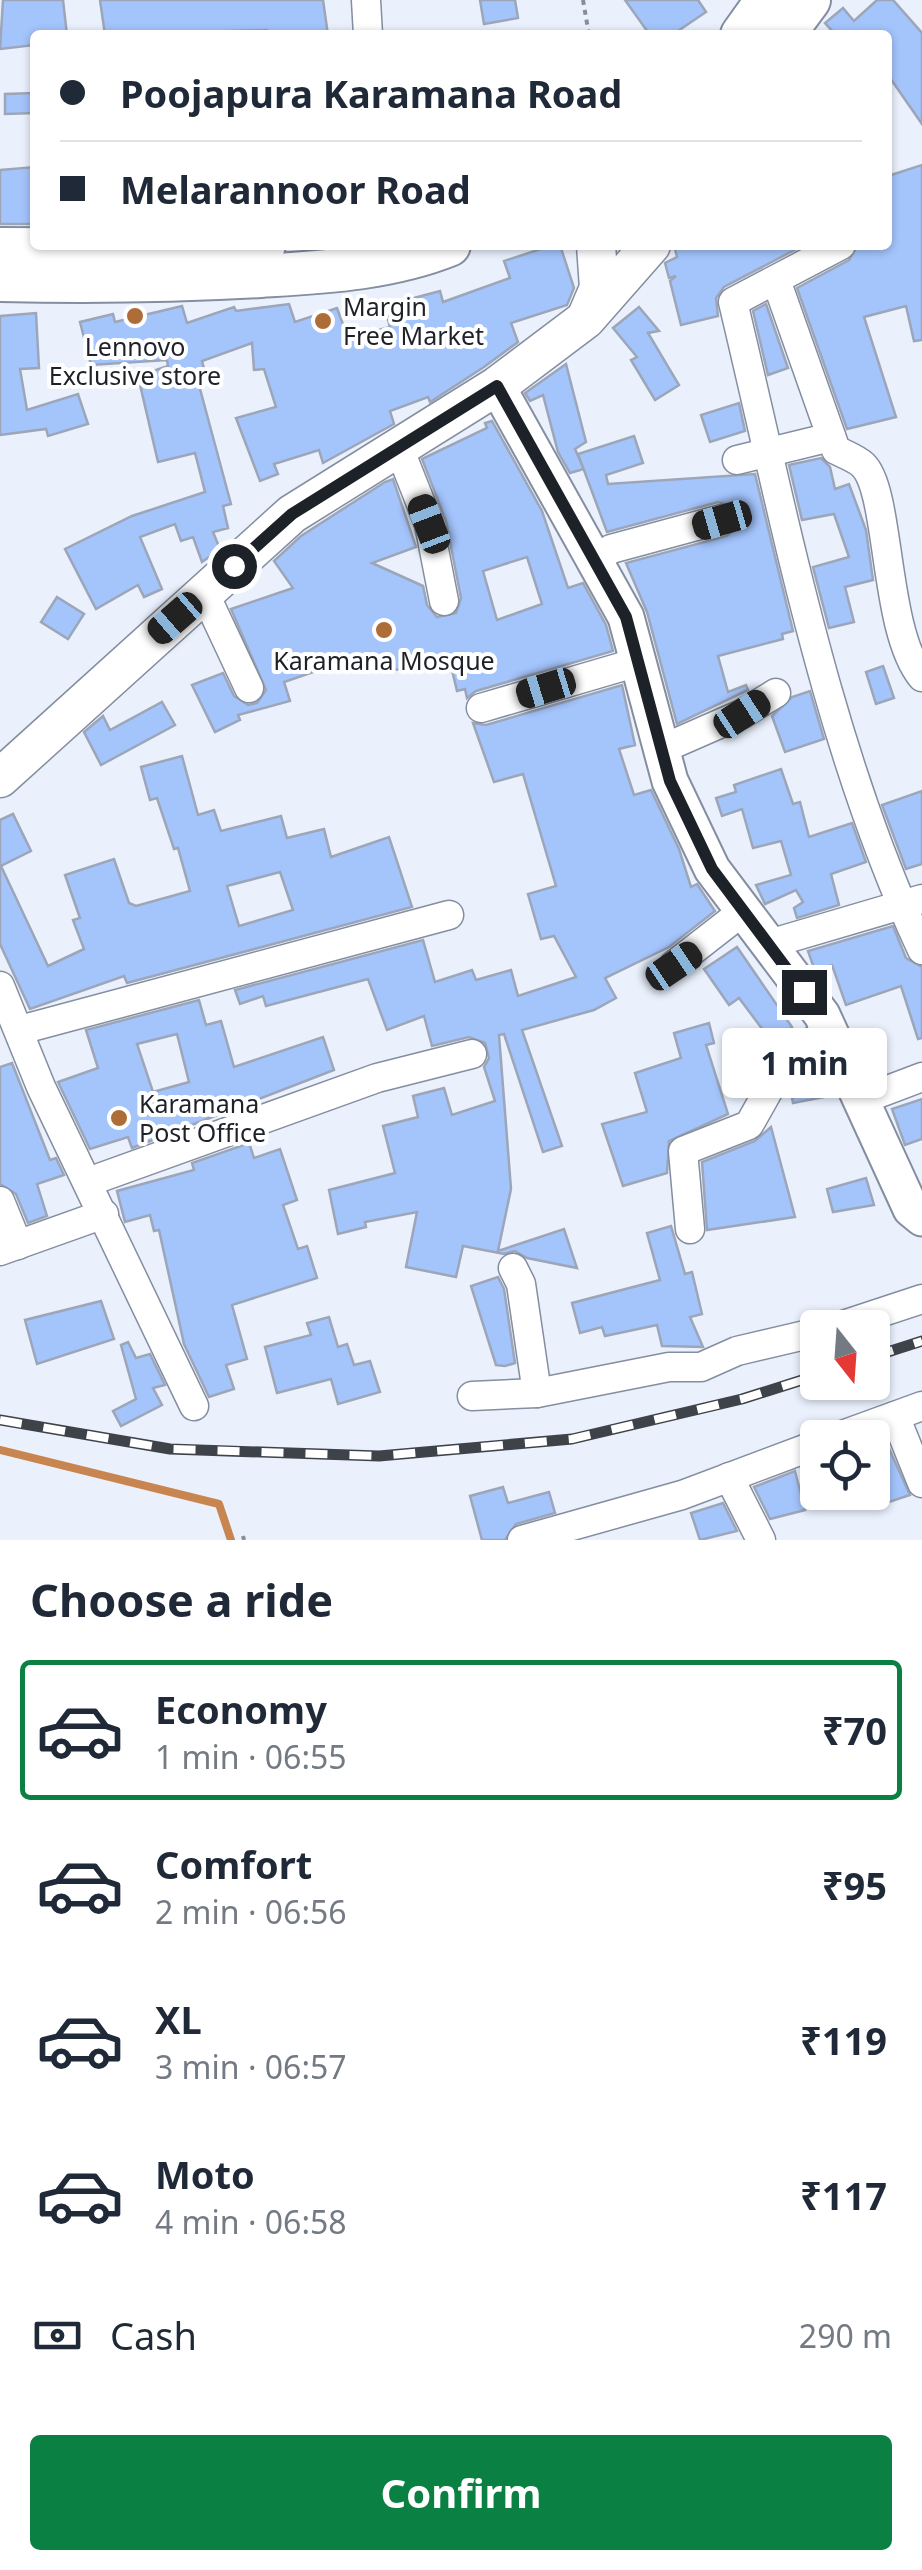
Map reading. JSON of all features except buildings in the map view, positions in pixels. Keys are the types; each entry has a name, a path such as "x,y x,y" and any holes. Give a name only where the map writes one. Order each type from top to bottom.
{"main road":[{"path":"746,30 767,0"},
{"path":"787,30 809,0"},
{"path":"0,248 30,248"},
{"path":"0,280 194,280 337,271 420,257 437,250"},
{"path":"586,318 599,288 596,250"},
{"path":"612,292 631,250"},
{"path":"0,778 292,514 497,386 586,318 647,250"}],"street":[{"path":"366,0 368,30"},
{"path":"832,250 733,302 844,741 912,902 922,950"},
{"path":"776,280 836,450 865,466 875,491 893,597 908,654 922,677"},
{"path":"497,386 626,617 670,781 712,869 831,1031 911,1209 922,1218"},
{"path":"737,460 831,437"},
{"path":"399,448 429,524 444,600"},
{"path":"594,561 611,550 722,520"},
{"path":"204,592 249,688"},
{"path":"482,708 638,662"},
{"path":"662,750 742,714 776,693"},
{"path":"769,944 912,902"},
{"path":"674,966 742,912"},
{"path":"20,1030 449,916"},
{"path":"0,986 42,1087 194,1406"},
{"path":"690,1228 683,1151 749,1125 789,1054 831,1031"},
{"path":"88,1182 377,1078 472,1054"},
{"path":"864,1099 922,1077"},
{"path":"0,1201 9,1248 104,1214"},
{"path":"513,1268 521,1284 536,1393"},
{"path":"889,1310 922,1299"},
{"path":"472,1396 536,1393 668,1367 702,1367 737,1351 800,1336"},
{"path":"884,1420 909,1411 922,1483"},
{"path":"522,1540 605,1530 800,1451"},
{"path":"729,1477 762,1540"}],"path":[{"path":"583,0 588,30"}],"waterway":[{"path":"0,1450 219,1504 231,1540"}],"railway":[{"path":"890,1351 922,1341"},
{"path":"0,1420 170,1449 379,1456 572,1439 742,1399 800,1381"}],"place":[{"name":"Lennovo Exclusive store","path":"135,316"},
{"name":"Margin Free Market","path":"323,321"},
{"name":"Karamana Mosque","path":"384,630"},
{"name":"Karamana Post Office","path":"119,1118"}],"route":[{"path":"234,566 292,514 497,386 626,617 670,781 712,869 804,992"}]}
